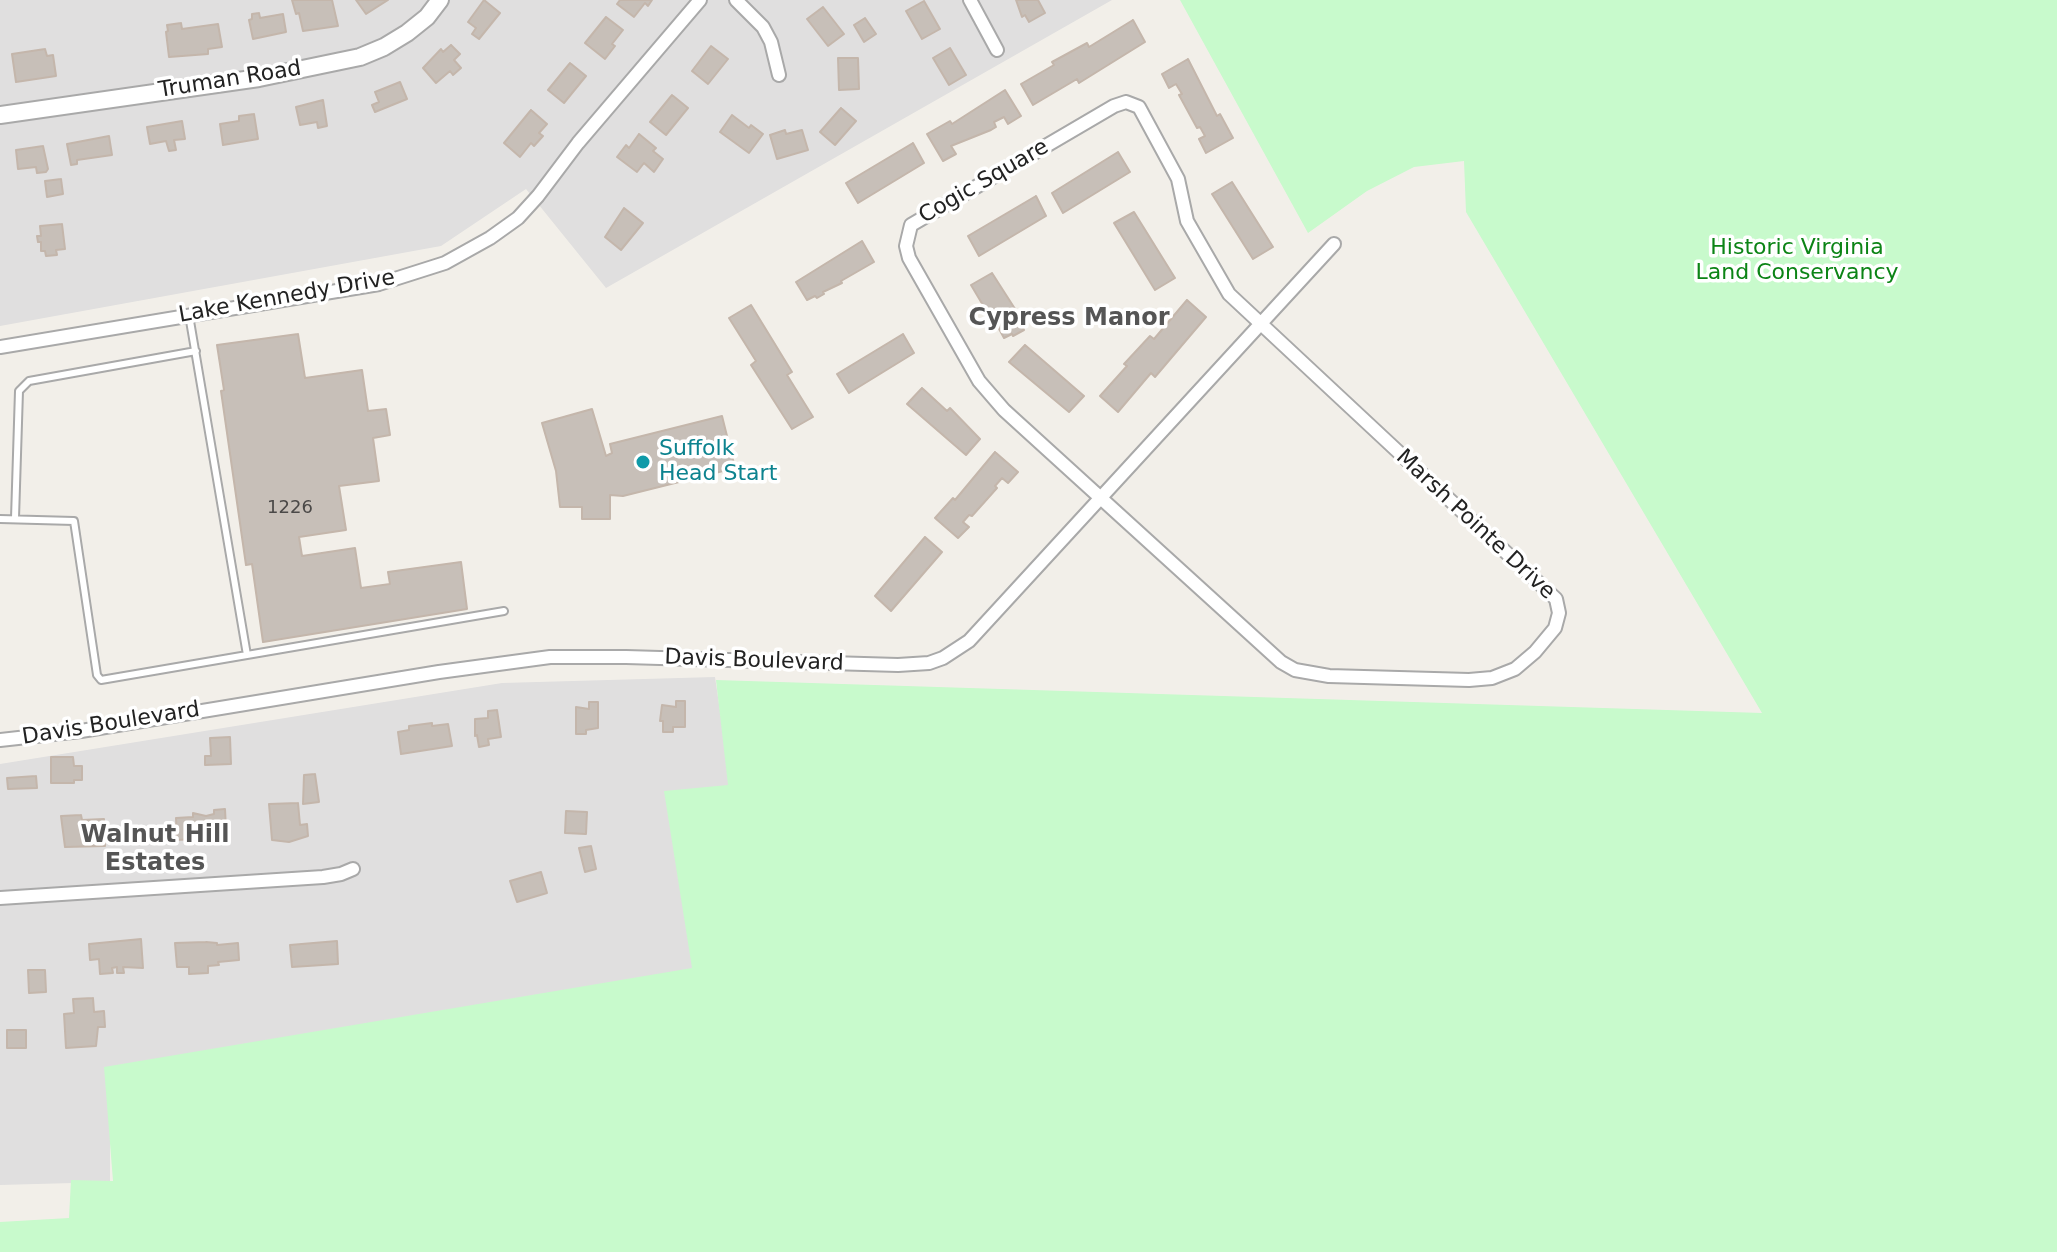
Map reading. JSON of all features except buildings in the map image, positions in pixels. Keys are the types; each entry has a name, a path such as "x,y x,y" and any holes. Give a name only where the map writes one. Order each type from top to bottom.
{"street":[{"name":"Truman Road","path":"0,115 259,78 360,57 407,33 427,17 440,0"},
{"name":"Lake Kennedy Drive","path":"0,347 379,284 445,263 518,218 700,0"},
{"path":"736,0 763,27 771,42 779,75"},
{"path":"970,0 997,50"},
{"name":"Cogic Square","path":"1100,498 1004,410 979,381 909,258 906,246 911,225 1114,106 1132,102 1139,107 1178,179 1187,221 1225,288 1258,324"},
{"name":"Davis Boulevard","path":"0,740 81,731 439,672 550,657 898,665 929,663 959,650 969,641 1334,244"},
{"name":"Marsh Pointe Drive","path":"1100,498 1269,653 1295,670 1329,676 1480,679 1504,674 1535,652 1558,621 1559,606 1551,593 1258,324"},
{"path":"0,898 323,877 353,869"}],"lane":[{"path":"189,315 247,655"},
{"path":"15,518 19,391 29,381 196,351"},
{"path":"0,519 74,521 97,675 101,680 504,611"}],"shaded area":[{"path":"0,0 1112,0 606,288 526,189 441,246 0,326"},
{"path":"715,677 731,786 698,970 110,1068 110,1182 0,1185 0,764 502,683"}],"green space":[{"name":"Historic Virginia Land Conservancy","path":"1180,0 2057,0 2057,1252 0,1252 0,1222 69,1218 71,1180 113,1181 104,1067 692,968 664,791 728,785 716,680 1762,713 1466,212 1464,161 1414,167 1367,191 1308,233"}],"place":[{"name":"Suffolk Head Start","path":"643,462"}],"district":[{"name":"Cypress Manor","path":"1069,319"},
{"name":"Walnut Hill Estates","path":"155,850"}]}
